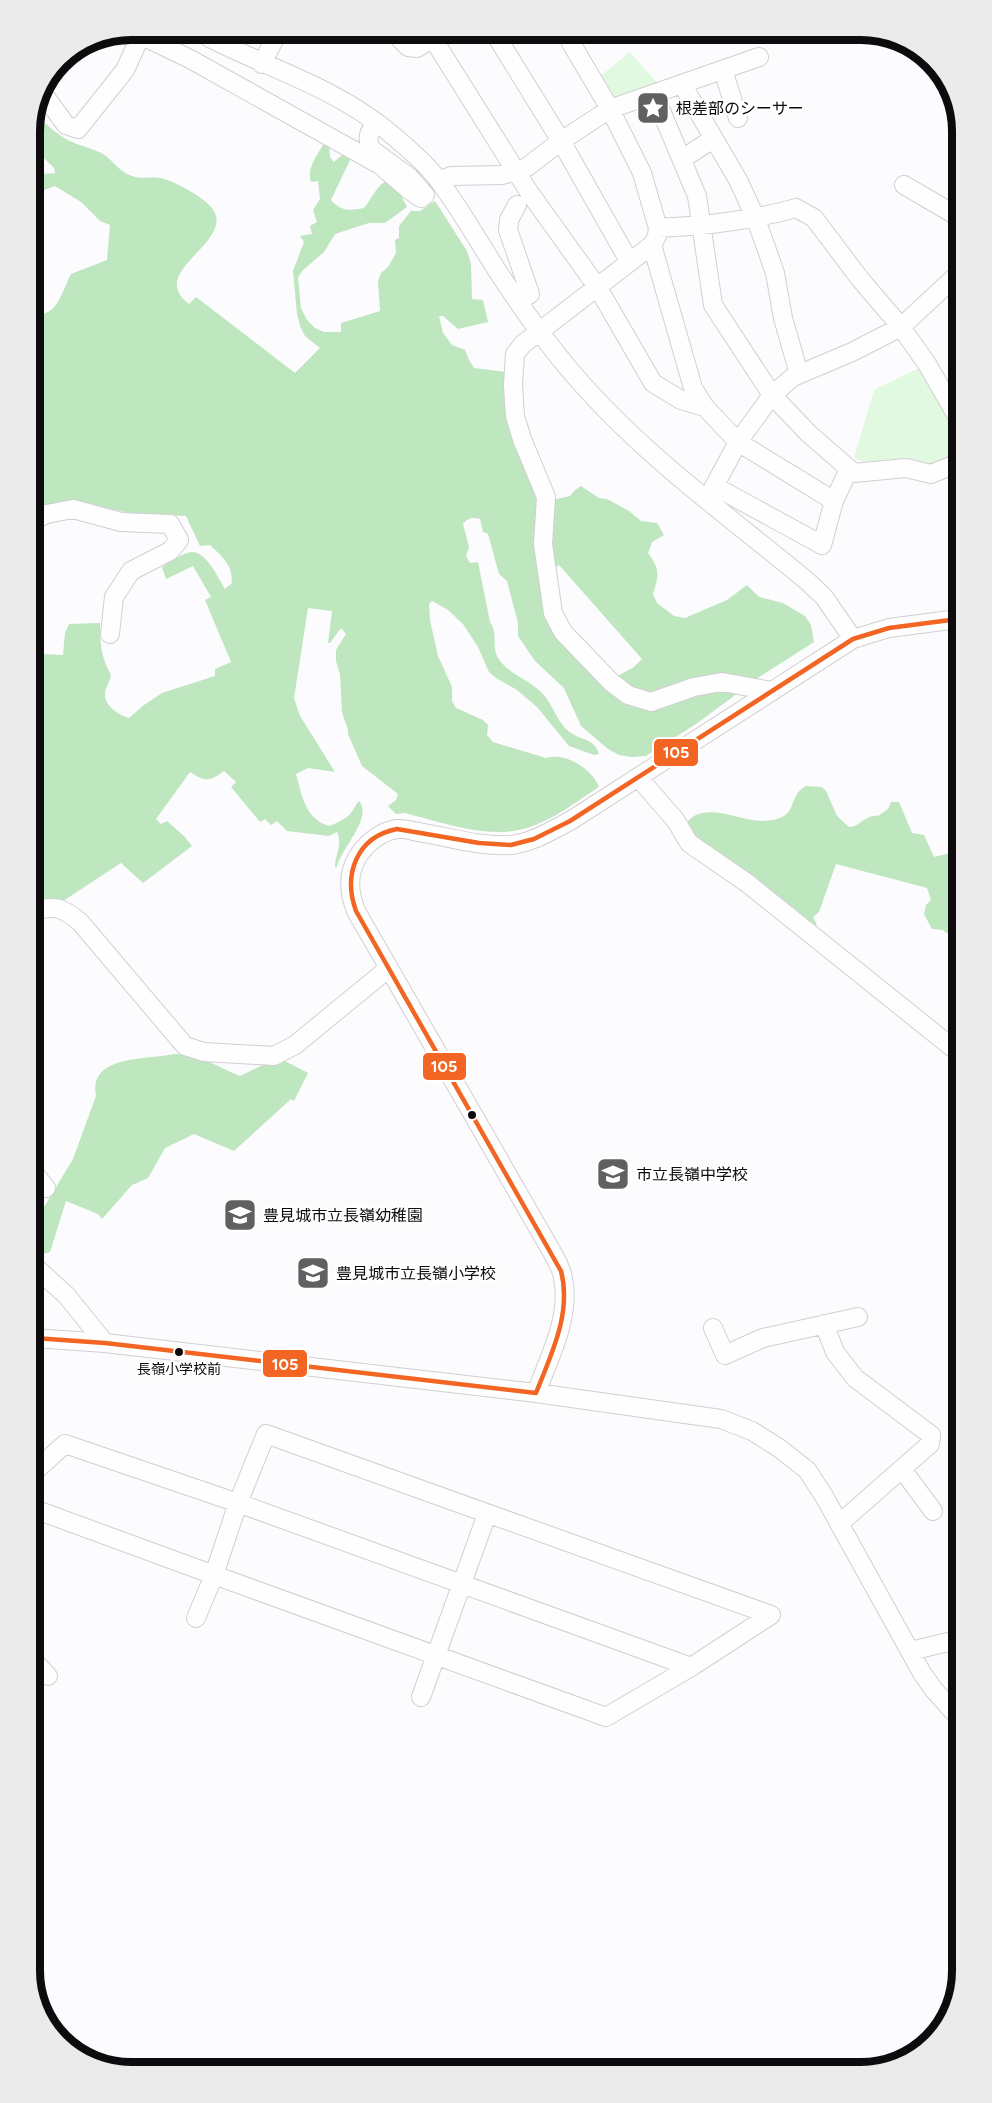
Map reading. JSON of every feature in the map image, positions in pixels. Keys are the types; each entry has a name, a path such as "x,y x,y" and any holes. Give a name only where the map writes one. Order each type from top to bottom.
{"street":[{"path":"47,99 66,125 78,129 125,70 140,41"},
{"path":"151,41 190,59 380,165 416,197 421,198 425,195 409,177 371,149 368,134 376,123"},
{"path":"218,41 262,64 343,100 413,153 439,181 518,301 575,376 610,414 686,484 822,545 834,501 849,470"},
{"path":"262,64 274,41"},
{"path":"402,41 408,47 417,48 426,41"},
{"path":"437,41 529,192 598,288 653,383 681,400 705,407"},
{"path":"499,41 561,141 630,261"},
{"path":"570,41 610,109 642,173 655,236 693,388 705,407 738,442 834,501"},
{"path":"439,181 451,177 502,175 518,171 610,109 759,57"},
{"path":"723,70 738,118"},
{"path":"682,84 738,180 756,219 775,273 783,318 799,374"},
{"path":"654,94 697,196 713,304 772,395 808,433 854,473 906,468 931,474 952,465"},
{"path":"682,159 713,140"},
{"path":"904,185 952,213"},
{"path":"517,205 509,220 508,230 530,294 518,301"},
{"path":"771,691 722,682 694,687 651,702 628,695 611,682 563,632 553,613 543,544 546,497 515,416 513,385 515,354 523,344 598,288 655,236 702,226 756,219 796,208 814,218 860,279 901,327 927,364 952,407"},
{"path":"710,493 738,442 772,395 799,374 852,352 901,327 952,280"},
{"path":"710,493 824,597 853,639"},
{"path":"41,517 73,509 121,522 170,524 179,540 170,551 130,571 114,597 110,634"},
{"path":"536,1393 558,1334 564,1308 563,1278 552,1252 356,910 351,898 349,883 351,868 361,850 381,834 398,829 495,845 513,845 531,840 570,821 853,639 889,628 952,620"},
{"path":"638,777 676,821 689,843 747,883 952,1047"},
{"path":"41,909 51,906 66,910 80,922 185,1046 204,1052 274,1056 295,1045 388,968"},
{"path":"41,1182 46,1188"},
{"path":"41,1272 66,1295 105,1342"},
{"path":"57,1339 68,1327 72,1316 66,1295"},
{"path":"712,1328 725,1355 763,1338 858,1317"},
{"path":"824,1324 835,1352 855,1378 931,1435 930,1444 839,1524"},
{"path":"41,1338 105,1342 536,1393 721,1419 752,1431 807,1470 824,1496 910,1651 934,1690 952,1710"},
{"path":"41,1512 214,1575 606,1717 692,1667 771,1615 266,1434 238,1503 214,1575 196,1618"},
{"path":"41,1466 65,1444 238,1503 692,1667"},
{"path":"902,1469 933,1511"},
{"path":"421,1697 487,1514"},
{"path":"910,1651 952,1641"},
{"path":"41,1669 48,1676"}],"green space":[{"path":"630,52 659,85 617,99 612,97 598,78"},
{"path":"42,121 64,138 103,154 129,175 166,180 181,186 205,201 214,211 216,223 212,235 183,269 177,281 178,292 189,304 196,297 295,373 320,348 305,336 300,326 293,271 304,242 300,236 312,234 310,226 317,222 313,210 320,199 318,181 311,182 310,172 325,142 329,143 330,157 334,162 342,155 349,153 351,158 331,200 334,204 346,209 364,208 377,189 389,179 394,182 407,207 385,223 369,223 335,234 324,252 302,271 298,278 301,308 307,320 315,328 324,332 341,332 341,323 380,311 378,281 381,273 388,267 396,253 395,240 399,238 399,226 411,211 420,211 435,201 467,251 471,264 472,299 483,300 488,322 458,329 443,316 439,316 443,333 452,345 465,350 474,368 506,372 536,482 547,618 611,691 663,695 639,693 614,678 634,667 642,659 559,565 552,570 552,500 570,496 581,486 599,498 607,499 629,511 641,521 657,523 664,535 652,542 648,553 655,563 657,572 653,594 657,603 674,616 685,618 727,600 747,585 759,597 783,603 805,616 811,625 814,642 756,679 735,677 738,693 696,724 646,756 619,755 608,749 581,726 564,688 535,661 518,636 518,623 507,581 499,574 488,534 483,532 480,519 470,518 463,524 469,547 466,556 470,563 478,562 490,622 494,631 497,656 509,670 541,692 566,729 594,745 599,754 594,755 569,746 537,707 517,690 489,672 478,647 463,624 448,610 432,601 429,604 430,620 438,656 452,687 452,701 456,708 483,720 488,725 487,735 493,742 546,758 562,757 570,760 591,774 599,787 546,820 512,831 481,831 404,813 396,814 388,806 396,800 398,794 362,766 348,734 342,712 340,675 336,661 336,650 346,634 341,628 328,643 332,611 308,608 294,698 300,716 335,772 308,768 296,774 300,790 306,806 315,818 330,826 349,815 359,801 362,808 359,824 337,867 335,867 335,862 339,837 337,832 329,836 287,831 277,821 271,825 265,819 260,822 231,787 236,782 224,771 207,779 190,772 156,819 161,824 167,821 192,846 143,883 121,863 63,901 41,903 41,654 63,655 65,633 69,624 100,623 102,650 111,675 105,698 113,710 129,718 162,693 215,676 215,669 231,662 205,600 211,597 193,566 166,579 162,567 181,555 189,552 198,553 208,562 225,589 232,583 232,576 226,561 210,545 200,546 186,516 148,515 79,502 58,503 41,508 41,315 55,306 71,274 107,260 110,225 100,221 81,202 55,186 41,190 41,174 55,173 54,168 44,158 41,147"},
{"path":"919,368 952,423 952,458 927,468 866,463 854,458 874,390"},
{"path":"806,786 822,787 837,816 849,827 870,817 878,816 888,809 891,802 899,802 912,833 924,835 934,857 952,853 949,885 952,886 952,932 946,933 943,930 932,929 924,914 926,905 931,900 927,888 836,864 819,912 813,917 817,925 811,930 725,863 684,827 691,818 709,812 752,820 775,820 788,812 800,791"},
{"path":"183,1055 200,1059 240,1076 269,1062 283,1060 308,1073 294,1101 291,1099 234,1151 194,1134 165,1148 148,1178 132,1185 102,1219 98,1214 66,1201 50,1252 41,1255 41,1212 73,1159 96,1096 96,1082 101,1073 111,1066 136,1059"}],"transit line":[{"name":"105","path":"536,1393 562,1318 564,1287 561,1271 356,911 351,884 356,860 371,840 397,829 479,843 511,845 534,839 570,821 853,639 889,628 952,620"},
{"name":"105","path":"41,1338 105,1343 536,1393"}],"place":[{"name":"根差部のシーサー","path":"653,108"},
{"name":"市立長嶺中学校","path":"613,1174"},
{"name":"豊見城市立長嶺幼稚園","path":"240,1215"},
{"name":"豊見城市立長嶺小学校","path":"313,1273"},
{"name":"長嶺小学校前","path":"179,1352"}]}
